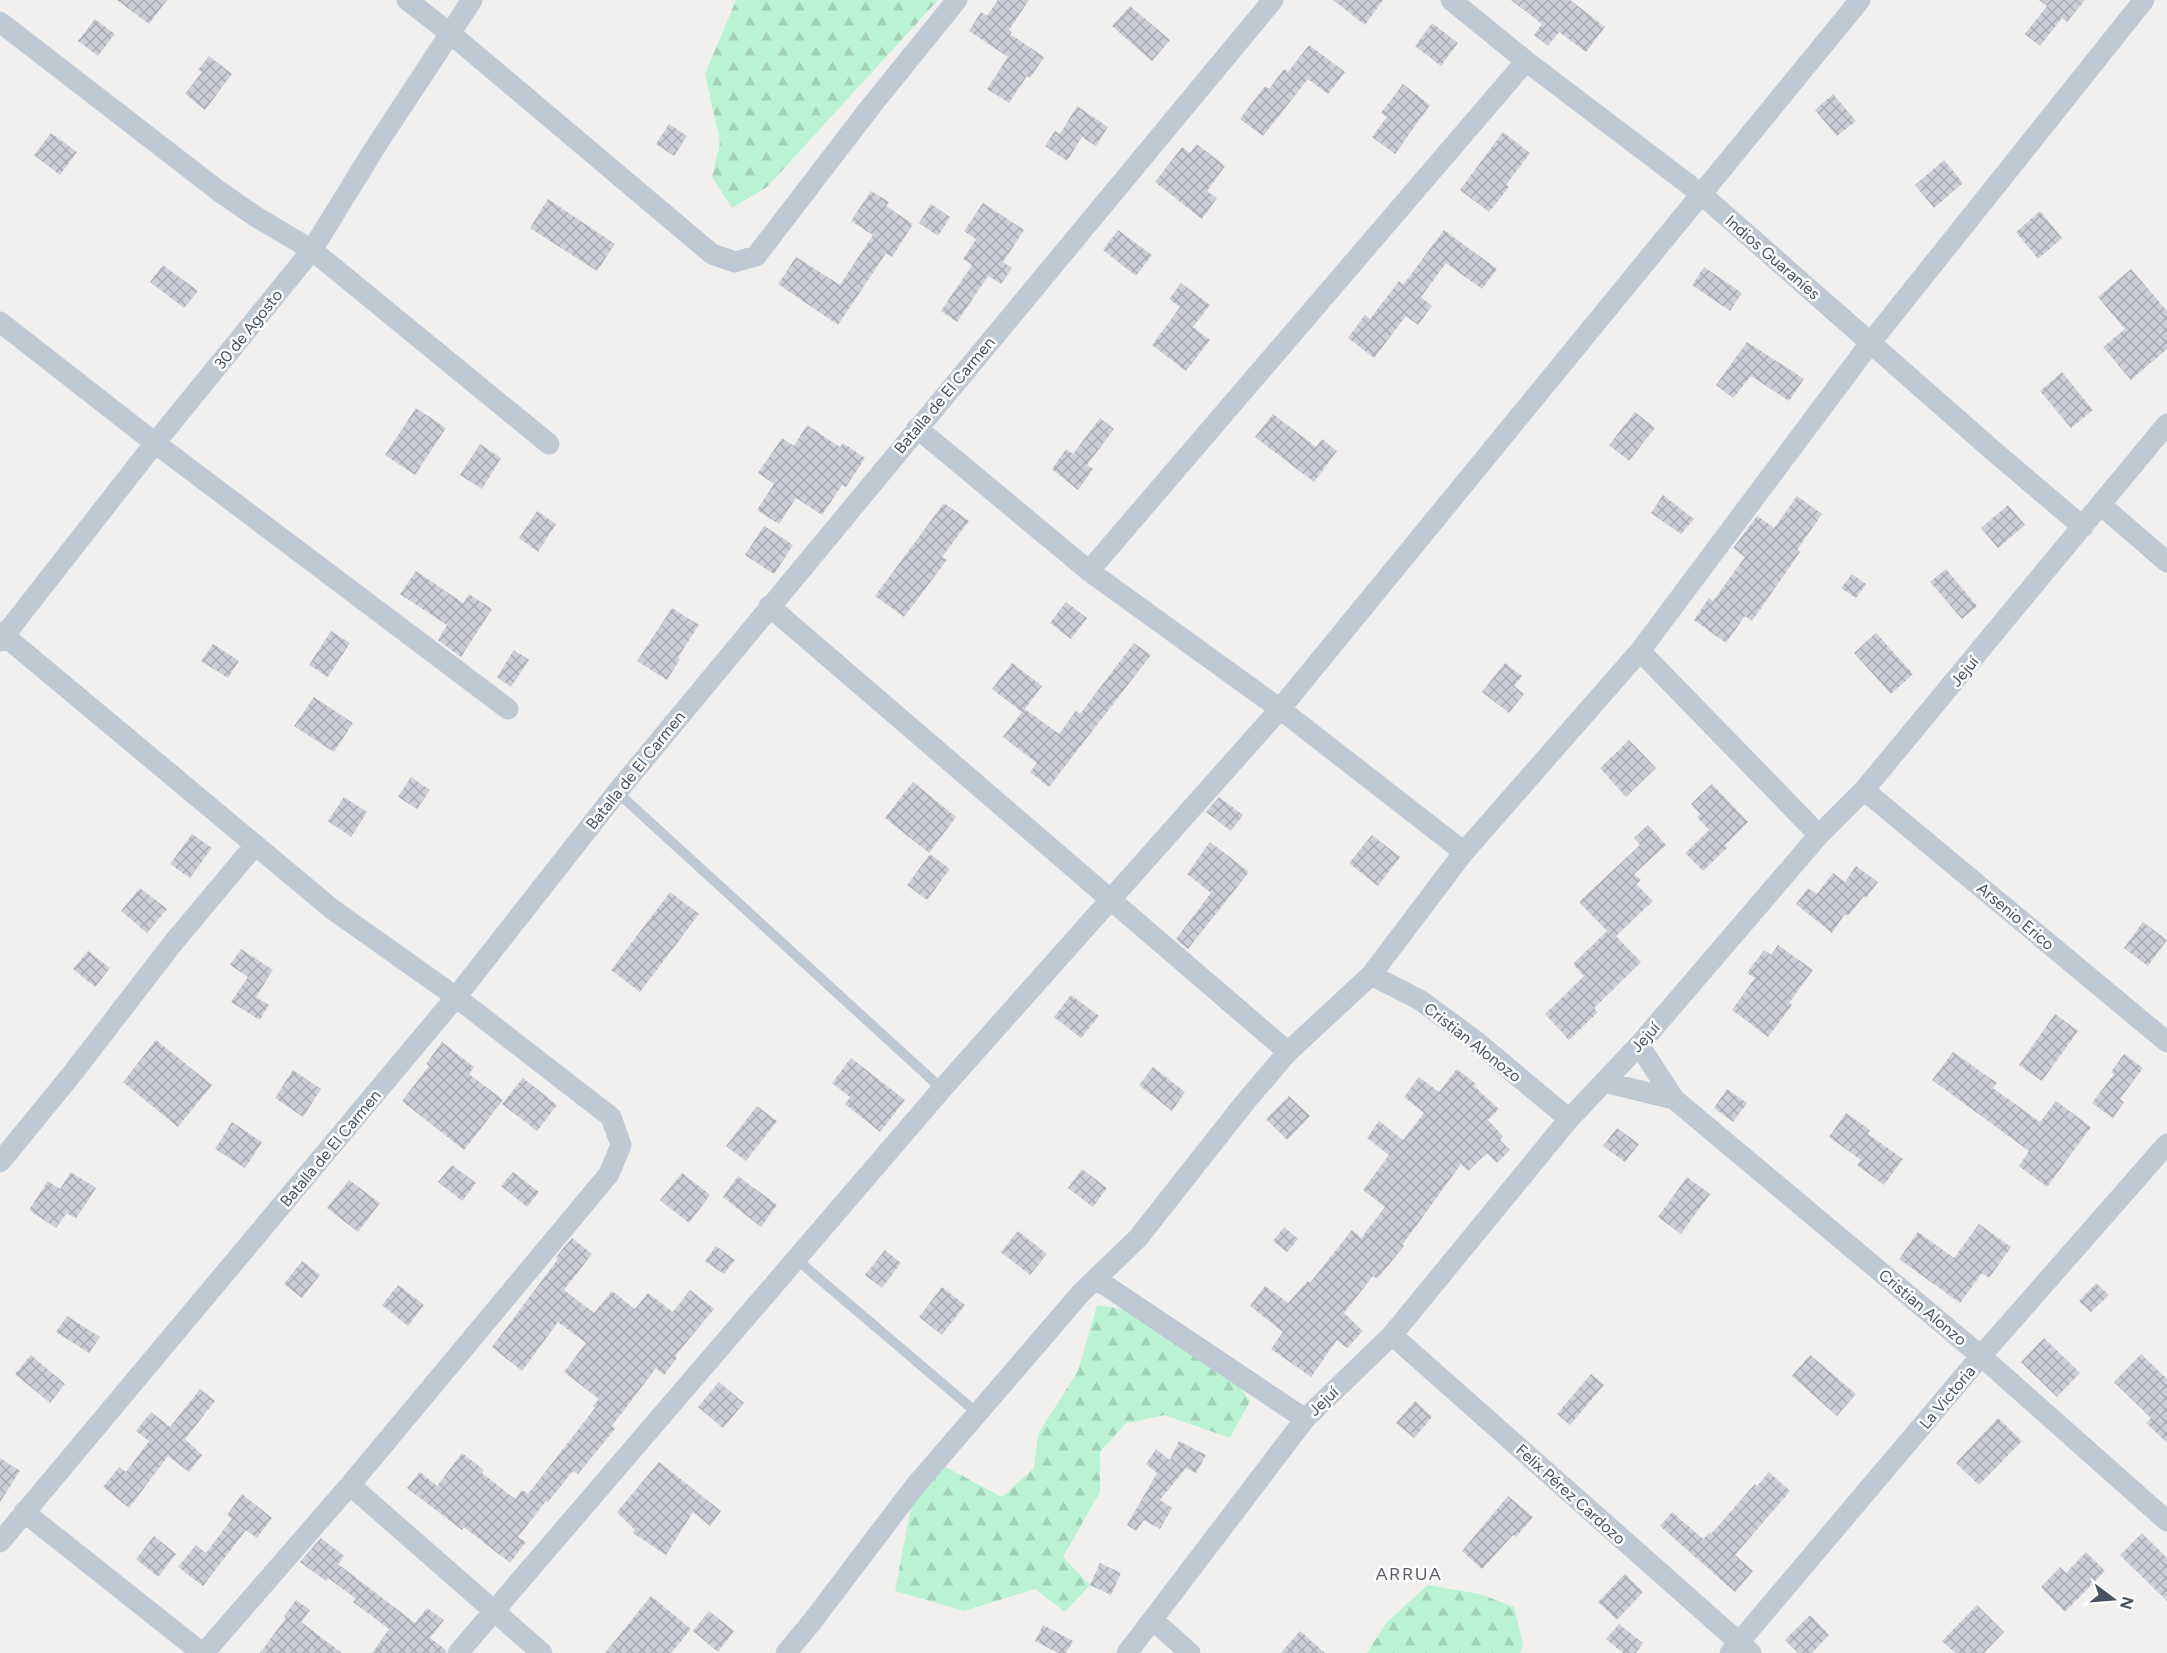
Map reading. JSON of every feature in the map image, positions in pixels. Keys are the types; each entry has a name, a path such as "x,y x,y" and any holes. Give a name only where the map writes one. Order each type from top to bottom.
{"street":[{"path":"407,0 451,34 712,254 735,262 756,256 872,105 957,0"},
{"name":"30 de Agosto","path":"2,636 312,250 376,146 472,0"},
{"name":"Batalla de El Carmen","path":"0,1542 456,997 617,792 1273,0"},
{"name":"Indios Guaraníes","path":"1450,0 1526,61 1701,193 2084,527"},
{"path":"458,1653 942,1089 1280,709 1860,0"},
{"path":"786,1653 915,1486 977,1413 1081,1293 1138,1238 1246,1101 1288,1052 1371,975 1464,852 1640,651 1871,342 2144,0"},
{"path":"0,22 220,192 312,250 549,444"},
{"path":"1089,571 1526,61"},
{"path":"0,322 155,443 508,709"},
{"name":"Jejuí","path":"1127,1653 1305,1419 1392,1335 1569,1119 1639,1045 1819,835 1864,790 2167,424"},
{"path":"917,428 1089,571 1280,709 1464,852"},
{"path":"2102,505 2167,562"},
{"path":"770,606 1288,1052"},
{"path":"2,636 332,909 456,997 611,1117 621,1145 609,1174 350,1485 203,1653 24,1512"},
{"path":"1640,651 1819,835"},
{"name":"Arsenio Erico","path":"1864,790 2167,1042"},
{"path":"0,1162 72,1074 172,943 255,845"},
{"name":"Cristian Alonozo","path":"1371,975 1420,1000 1477,1042 1569,1119"},
{"name":"Cristian Alonzo","path":"1639,1045 1674,1099 1981,1356 2167,1521"},
{"name":"Cristian Alonzo","path":"1604,1082 1674,1099"},
{"name":"La Victoria","path":"1740,1649 1981,1356 2167,1144"},
{"path":"1096,1279 1305,1419"},
{"name":"Felix Pérez Cardozo","path":"1392,1335 1740,1649"},
{"path":"350,1485 542,1653"},
{"path":"1153,1620 1190,1653"}],"lane":[{"path":"617,792 942,1089"},
{"path":"796,1259 977,1413"}],"green space":[{"path":"736,0 938,0 767,187 732,208 712,177 720,142 705,74"},
{"path":"1097,1305 1132,1311 1226,1369 1250,1401 1230,1438 1164,1415 1125,1424 1100,1452 1100,1492 1063,1557 1090,1585 1065,1612 1035,1589 964,1611 895,1591 915,1486 942,1465 1002,1497 1034,1468 1038,1434 1078,1371"},
{"path":"1428,1585 1480,1594 1514,1607 1523,1644 1520,1653 1367,1653 1387,1622"}],"building":[{"path":"117,0 167,0 149,24"},
{"path":"998,0 1029,0 1009,30 1012,32 1010,34 1044,57 1030,78 1027,76 1009,103 987,89 1008,57 969,31 981,12 987,16"},
{"path":"1333,0 1383,0 1365,25"},
{"path":"1511,0 1570,0 1605,27 1586,52 1559,32 1548,46 1534,35 1542,24"},
{"path":"2039,0 2085,0 2067,22 2062,18 2040,46 2025,34 2047,6"},
{"path":"1130,6 1170,40 1152,61 1112,26"},
{"path":"95,19 115,34 98,56 78,41"},
{"path":"1432,23 1458,43 1441,66 1415,46"},
{"path":"1309,45 1345,72 1328,94 1308,79 1263,136 1240,119 1265,86 1269,89 1284,69 1288,72"},
{"path":"209,56 232,74 205,110 185,94 202,72 198,70"},
{"path":"1403,84 1430,105 1395,154 1372,137 1387,117 1381,113"},
{"path":"1833,94 1856,121 1837,136 1815,110"},
{"path":"1077,106 1108,127 1096,146 1082,137 1067,161 1045,146 1055,131 1060,134"},
{"path":"669,124 687,136 674,156 656,144"},
{"path":"1503,132 1530,153 1506,185 1509,187 1489,212 1460,190"},
{"path":"51,133 77,152 60,175 34,155"},
{"path":"1197,144 1225,166 1207,191 1217,198 1202,219 1155,182 1182,147 1190,153"},
{"path":"1944,160 1963,183 1934,208 1915,185"},
{"path":"871,191 889,202 886,206 913,224 892,257 886,253 838,325 778,284 796,257 840,285 873,235 851,221"},
{"path":"548,199 615,244 597,271 530,228"},
{"path":"983,203 1024,230 1003,262 1012,268 1001,284 988,276 957,322 941,311 972,265 963,259 976,239 964,231"},
{"path":"931,204 950,217 938,236 919,223"},
{"path":"2040,211 2062,238 2038,259 2016,232"},
{"path":"1118,230 1152,255 1136,276 1103,250"},
{"path":"1444,230 1497,269 1482,289 1446,263 1421,297 1432,306 1418,325 1406,316 1374,358 1348,338 1365,315 1370,319 1399,281 1404,284"},
{"path":"163,265 198,291 184,308 150,282"},
{"path":"1704,267 1742,293 1730,311 1692,285"},
{"path":"2131,269 2167,311 2167,349 2131,380 2103,347 2125,329 2098,297"},
{"path":"1181,283 1210,305 1193,327 1210,340 1186,371 1152,345 1180,307 1169,299"},
{"path":"1747,342 1804,379 1789,401 1751,376 1733,398 1716,385"},
{"path":"2062,372 2093,410 2071,428 2040,391"},
{"path":"416,408 446,428 415,475 385,455"},
{"path":"1635,412 1655,428 1629,461 1609,445"},
{"path":"1273,414 1316,447 1322,439 1337,451 1314,482 1255,437"},
{"path":"1100,418 1114,429 1087,465 1093,469 1078,490 1052,469 1066,449 1073,454"},
{"path":"807,425 840,447 843,443 865,458 846,487 842,485 822,515 796,498 779,524 757,510 774,484 758,473 782,438 794,446"},
{"path":"480,444 501,458 482,489 460,475"},
{"path":"1663,495 1694,519 1681,534 1651,513"},
{"path":"1797,496 1822,514 1797,550 1800,552 1752,621 1745,616 1726,643 1694,620 1709,598 1713,601 1745,557 1733,548 1757,516 1774,528"},
{"path":"944,503 969,521 942,557 947,560 904,617 875,596"},
{"path":"2008,505 2025,525 1998,548 1981,528"},
{"path":"537,511 556,524 538,552 519,538"},
{"path":"764,526 793,545 774,574 745,555"},
{"path":"1946,569 1977,606 1962,619 1930,582"},
{"path":"416,571 463,603 469,594 492,609 461,657 438,640 447,625 400,594"},
{"path":"1852,574 1866,584 1856,598 1841,588"},
{"path":"1066,602 1087,618 1071,639 1050,623"},
{"path":"672,608 699,625 678,657 680,659 667,680 637,661"},
{"path":"331,631 350,643 328,677 309,665"},
{"path":"1876,633 1913,674 1891,694 1854,653"},
{"path":"1134,643 1151,655 1049,787 1030,772 1037,763 1003,737 1022,712 992,689 1012,663 1042,686 1025,709 1059,734 1076,711 1080,714"},
{"path":"213,644 239,661 228,678 201,661"},
{"path":"514,650 529,660 511,687 497,677"},
{"path":"1505,663 1522,676 1514,686 1524,694 1509,713 1482,692"},
{"path":"314,697 353,723 334,752 294,726"},
{"path":"1629,740 1656,768 1626,797 1600,768"},
{"path":"411,777 430,790 417,809 398,797"},
{"path":"913,782 956,817 929,853 885,818"},
{"path":"1712,784 1748,822 1725,845 1727,848 1703,871 1685,853 1709,830 1697,817 1700,814 1691,804"},
{"path":"344,797 367,812 351,837 328,821"},
{"path":"1219,797 1243,815 1231,831 1206,812"},
{"path":"1648,825 1666,845 1634,874 1641,880 1636,884 1653,901 1616,936 1641,962 1594,1008 1598,1012 1569,1040 1545,1014 1584,976 1573,964 1607,931 1579,902 1640,845 1634,838"},
{"path":"192,834 212,848 190,878 170,864"},
{"path":"1372,835 1400,857 1378,886 1349,863"},
{"path":"1210,842 1249,872 1188,949 1176,939 1211,893 1187,874"},
{"path":"930,854 950,869 927,900 907,885"},
{"path":"1856,866 1878,882 1848,916 1845,914 1832,933 1796,904 1808,888 1817,894 1833,873 1845,882"},
{"path":"140,888 167,909 147,933 121,911"},
{"path":"670,892 699,914 640,992 611,970"},
{"path":"2143,922 2167,940 2148,966 2124,948"},
{"path":"1778,945 1813,970 1789,1003 1792,1005 1768,1037 1732,1010 1755,978 1747,973 1764,950 1771,955"},
{"path":"241,949 273,970 256,997 269,1005 260,1020 231,1002 248,977 230,965"},
{"path":"88,951 110,968 95,987 73,969"},
{"path":"1071,995 1099,1016 1081,1038 1054,1017"},
{"path":"2055,1014 2078,1031 2042,1081 2019,1065"},
{"path":"156,1040 212,1085 178,1127 123,1082"},
{"path":"442,1042 474,1067 469,1074 503,1100 464,1150 402,1101 429,1066 426,1064"},
{"path":"1953,1052 1997,1083 1993,1088 2040,1122 2056,1101 2091,1127 2047,1187 2019,1166 2029,1151 1932,1080"},
{"path":"2124,1054 2143,1068 2120,1099 2124,1102 2113,1118 2092,1103 2114,1074 2111,1072"},
{"path":"851,1058 905,1100 880,1132 845,1104 850,1097 832,1083"},
{"path":"1153,1067 1185,1092 1172,1111 1139,1085"},
{"path":"1457,1069 1476,1084 1474,1086 1499,1109 1488,1120 1503,1136 1500,1140 1510,1150 1497,1163 1487,1153 1468,1171 1461,1164 1403,1244 1404,1246 1377,1279 1373,1276 1344,1313 1363,1331 1347,1348 1337,1340 1311,1377 1271,1349 1283,1332 1250,1306 1265,1286 1288,1303 1308,1281 1310,1283 1352,1230 1361,1238 1385,1207 1363,1190 1389,1155 1367,1138 1379,1121 1403,1140 1424,1113 1404,1097 1419,1077 1439,1092"},
{"path":"293,1070 321,1089 303,1117 275,1098"},
{"path":"523,1078 557,1105 537,1131 502,1104"},
{"path":"1727,1089 1747,1103 1733,1122 1714,1108"},
{"path":"1289,1096 1310,1116 1287,1140 1266,1119"},
{"path":"757,1106 777,1121 746,1161 726,1146"},
{"path":"1846,1113 1870,1130 1868,1134 1903,1159 1884,1185 1857,1165 1861,1160 1829,1137"},
{"path":"232,1122 262,1142 245,1168 215,1149"},
{"path":"1617,1128 1639,1144 1625,1162 1603,1146"},
{"path":"452,1165 476,1183 462,1201 438,1182"},
{"path":"1082,1169 1107,1188 1093,1207 1068,1188"},
{"path":"71,1172 96,1188 76,1219 67,1213 56,1228 29,1210 48,1181 60,1189"},
{"path":"513,1172 539,1192 527,1207 501,1186"},
{"path":"682,1173 710,1195 689,1223 660,1200"},
{"path":"738,1176 777,1205 761,1227 723,1197"},
{"path":"1687,1177 1710,1194 1681,1234 1658,1217"},
{"path":"349,1180 380,1203 358,1232 327,1208"},
{"path":"1979,1224 2011,1247 1989,1278 1982,1273 1960,1303 1899,1259 1918,1232 1954,1258"},
{"path":"1284,1227 1298,1239 1287,1252 1273,1241"},
{"path":"1018,1231 1047,1254 1030,1275 1001,1252"},
{"path":"572,1238 592,1254 564,1290 594,1313 612,1291 635,1309 648,1293 673,1312 690,1290 714,1309 675,1356 677,1358 664,1375 656,1368 612,1426 615,1429 578,1474 573,1471 548,1502 546,1501 518,1537 526,1542 510,1563 464,1527 462,1530 407,1488 420,1472 437,1486 462,1453 484,1470 482,1473 515,1499 522,1490 528,1494 595,1408 593,1406 599,1399 564,1372 586,1343 558,1322 522,1371 492,1347"},
{"path":"716,1246 735,1260 724,1274 705,1261"},
{"path":"885,1250 901,1263 882,1288 865,1275"},
{"path":"302,1261 320,1275 302,1298 284,1284"},
{"path":"2096,1283 2109,1295 2091,1312 2079,1301"},
{"path":"398,1285 424,1305 408,1326 382,1305"},
{"path":"942,1287 965,1305 942,1335 919,1317"},
{"path":"67,1316 100,1337 89,1353 56,1332"},
{"path":"2044,1338 2080,1373 2057,1397 2021,1362"},
{"path":"2141,1354 2167,1379 2167,1443 2146,1423 2151,1418 2114,1382"},
{"path":"31,1355 65,1384 50,1403 15,1374"},
{"path":"1810,1355 1856,1394 1837,1416 1792,1376"},
{"path":"1591,1374 1604,1385 1570,1425 1557,1414"},
{"path":"719,1382 744,1403 723,1428 698,1407"},
{"path":"200,1389 215,1401 185,1439 202,1455 189,1472 168,1456 129,1508 103,1487 119,1467 126,1472 149,1441 136,1431 151,1412 170,1427"},
{"path":"1415,1401 1432,1417 1414,1438 1396,1423"},
{"path":"1998,1418 2022,1441 1979,1485 1956,1463"},
{"path":"1179,1441 1206,1455 1196,1473 1186,1468 1160,1500 1172,1508 1160,1529 1144,1520 1136,1531 1127,1525 1157,1473 1146,1464 1156,1449 1170,1460"},
{"path":"0,1458 20,1471 0,1502"},
{"path":"659,1462 721,1511 710,1526 693,1512 666,1555 633,1533 635,1530 617,1512"},
{"path":"1769,1472 1790,1491 1735,1555 1753,1571 1735,1592 1660,1526 1672,1512 1703,1539 1710,1532 1711,1534 1755,1484 1757,1486"},
{"path":"242,1494 272,1518 257,1538 246,1530 203,1586 178,1567 196,1545 206,1553 232,1519 227,1515"},
{"path":"1508,1496 1533,1517 1516,1537 1513,1535 1482,1569 1462,1551"},
{"path":"2142,1533 2167,1558 2167,1601 2120,1555"},
{"path":"154,1536 176,1554 158,1577 136,1559"},
{"path":"321,1538 344,1556 338,1564 415,1623 427,1608 444,1620 430,1638 446,1650 446,1653 372,1653 389,1629 353,1602 356,1599 328,1578 326,1581 300,1562"},
{"path":"2086,1552 2105,1571 2065,1612 2041,1587 2060,1567 2066,1573"},
{"path":"1100,1563 1121,1573 1111,1595 1090,1585"},
{"path":"1625,1574 1643,1592 1617,1620 1598,1602"},
{"path":"651,1596 691,1629 671,1653 605,1653"},
{"path":"296,1600 310,1610 301,1622 342,1653 260,1653 286,1618 284,1616"},
{"path":"1977,1605 2004,1632 1984,1653 1955,1653 1942,1641"},
{"path":"709,1611 734,1631 718,1652 693,1631"},
{"path":"1810,1615 1829,1635 1812,1653 1798,1653 1785,1640"},
{"path":"1619,1624 1643,1643 1636,1653 1623,1653 1606,1639"},
{"path":"1043,1625 1073,1641 1066,1653 1058,1653 1035,1641"},
{"path":"1300,1631 1325,1653 1281,1653"}],"district":[{"name":"ARRUA","path":"1409,1574"}]}
